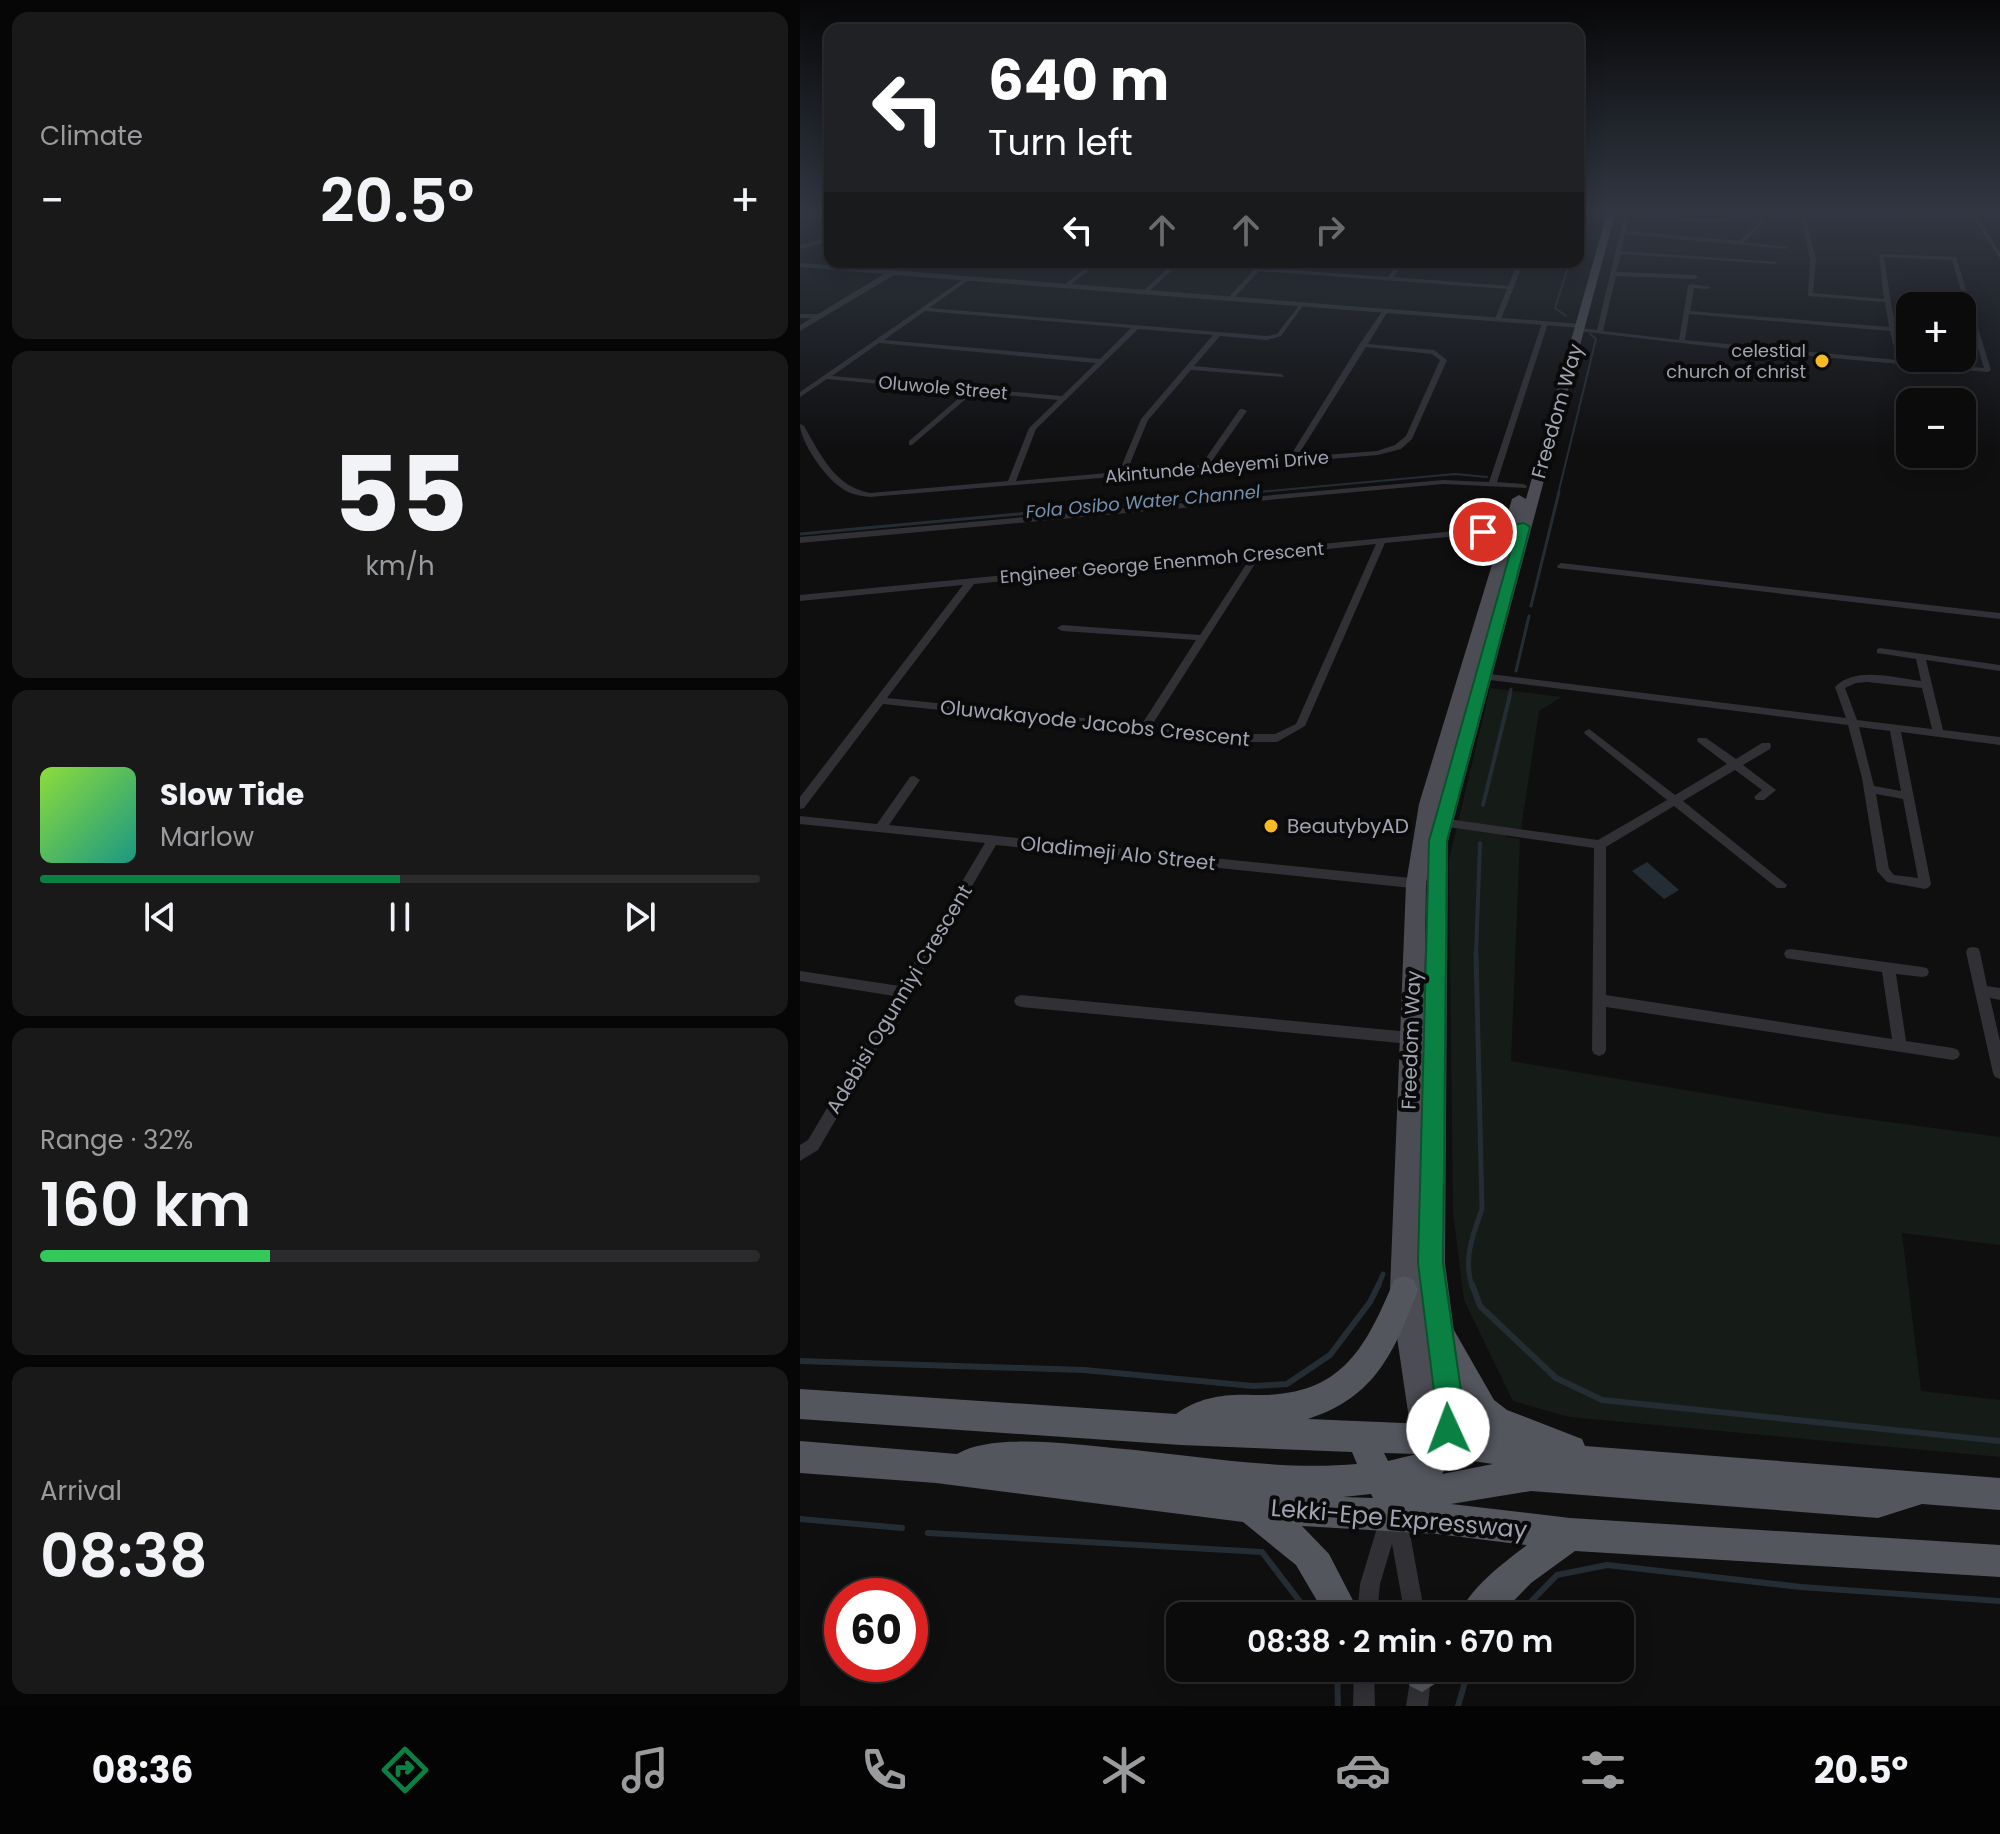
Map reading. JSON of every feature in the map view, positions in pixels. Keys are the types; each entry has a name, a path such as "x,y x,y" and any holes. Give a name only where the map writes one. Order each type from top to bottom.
{"highway":[{"path":"1181,1430 1199,1416 1213,1412 1312,1406 1331,1397 1372,1361 1404,1290"},
{"path":"1441,1335 1483,1411 1497,1421 1564,1448 1624,1467"},
{"path":"800,1404 1181,1430 1361,1437 1624,1467 2000,1494"},
{"path":"1361,1437 1394,1514 1417,1499 1492,1478 1531,1475 1878,1502 1927,1489"},
{"path":"936,1467 1035,1456 1289,1480 1381,1478 1423,1469 1435,1447"},
{"path":"1435,1447 1448,1491 1463,1521"},
{"name":"Lekki-Epe Expressway","path":"800,1457 936,1467 1247,1507 1394,1514 1570,1534 2000,1561"},
{"path":"1247,1507 1297,1539 1326,1577 1338,1602"},
{"path":"1489,1602 1519,1571 1570,1534"}],"main road":[{"name":"Freedom Way","path":"1435,1447 1450,1414 1431,1263 1426,884 1429,804 1587,290"},
{"name":"Freedom Way","path":"1435,1447 1404,1290 1410,1038 1426,884 1482,676 1523,486 1577,327"}],"street":[{"path":"800,329 864,290"},
{"path":"800,395 951,290"},
{"path":"1114,290 1545,323 1682,341 1896,362"},
{"path":"1230,299 1239,290"},
{"path":"1498,319 1510,290"},
{"path":"1600,332 1610,290"},
{"path":"1682,341 1690,290"},
{"path":"1810,290 1810,295 1889,301"},
{"path":"1887,290 1896,346"},
{"path":"923,309 1276,337 1302,305"},
{"path":"1292,460 1385,311"},
{"path":"1686,312 1891,329"},
{"path":"800,316 821,316"},
{"path":"1493,482 1545,323"},
{"path":"1011,484 1033,428 1136,327"},
{"path":"1976,330 1988,370 1976,369"},
{"path":"1122,475 1145,419 1218,334"},
{"path":"878,341 1100,361"},
{"name":"Akintunde Adeyemi Drive","path":"800,426 838,486 851,493 870,495 1378,453 1398,447 1409,437 1443,357 1434,352 1362,345"},
{"path":"1189,368 1281,376"},
{"name":"Oluwole Street","path":"826,377 1061,398"},
{"path":"912,443 972,390"},
{"path":"1203,468 1243,411"},
{"path":"800,540 1443,482 1493,482 1523,486"},
{"name":"Engineer George Enenmoh Crescent","path":"800,598 1516,528"},
{"name":"Oluwakayode Jacobs Crescent","path":"879,700 1261,740 1277,738 1300,726 1381,542"},
{"path":"1145,727 1257,554"},
{"path":"1561,566 2000,616"},
{"path":"800,805 971,581"},
{"path":"1062,628 1202,638"},
{"path":"1880,651 2000,668"},
{"path":"1920,656 1938,733"},
{"path":"1482,676 2000,741"},
{"path":"1895,729 1925,884 1891,879 1883,871 1871,789 1855,724 1840,687 1843,682 1864,679 1927,685"},
{"path":"1589,732 1781,885"},
{"path":"1702,740 1770,790 1760,797"},
{"path":"1441,822 1600,845 1766,746"},
{"path":"880,829 914,780"},
{"path":"1871,789 1907,796"},
{"name":"Oladimeji Alo Street","path":"800,820 1426,884"},
{"name":"Adebisi Ogunniyi Crescent","path":"800,1154 813,1145 993,840"},
{"path":"1599,1050 1600,845"},
{"path":"1973,952 2000,1073"},
{"path":"1791,954 1922,972"},
{"path":"1888,967 1900,1046"},
{"path":"800,976 904,992"},
{"path":"1982,991 2000,994"},
{"path":"1599,1000 1953,1054"},
{"path":"1021,1001 1410,1038"},
{"path":"1368,1602 1370,1584 1394,1514"},
{"path":"1394,1514 1412,1602"},
{"path":"1364,1682 1364,1706"}],"shaded area":[{"path":"1490,688 1562,697 1539,711 1521,829 1507,828 1506,837 1520,839 1511,1061 1830,1114 2000,1137 2000,1245 1902,1233 1921,1391 2000,1400 2000,1457 1569,1417 1513,1401 1464,1300 1453,1212 1449,860"},
{"path":"1647,862 1679,890 1664,899 1632,871"}],"waterway":[{"path":"1561,290 1555,308 1566,316"},
{"path":"1558,494 1596,339 1590,334"},
{"name":"Fola Osibo Water Channel","path":"1236,494 1455,474 1487,477"},
{"name":"Fola Osibo Water Channel","path":"800,534 1258,492"},
{"path":"1531,606 1559,492"},
{"path":"1516,671 1529,616"},
{"path":"1509,697 1511,689"},
{"path":"1483,805 1510,695"},
{"path":"1476,954 1480,843"},
{"path":"1472,1286 1469,1256 1482,1209 1476,954"},
{"path":"1378,1286 1383,1274"},
{"path":"1472,1284 1480,1306 1556,1378 1602,1400 2000,1441"},
{"path":"800,1361 1084,1370 1253,1386 1287,1384 1330,1355 1370,1302 1378,1286"},
{"path":"800,1519 902,1528"},
{"path":"928,1533 1262,1552 1300,1602"},
{"path":"1531,1602 1557,1575 1607,1565 1801,1587 2000,1601"},
{"path":"1337,1682 1338,1706"},
{"path":"1458,1706 1465,1682"}],"place":[{"name":"celestial church of christ","path":"1822,361"},
{"name":"BeautybyAD","path":"1271,826"}],"route":[{"path":"1448,1429 1450,1414 1431,1263 1438,841 1524,527 1483,532"}]}
